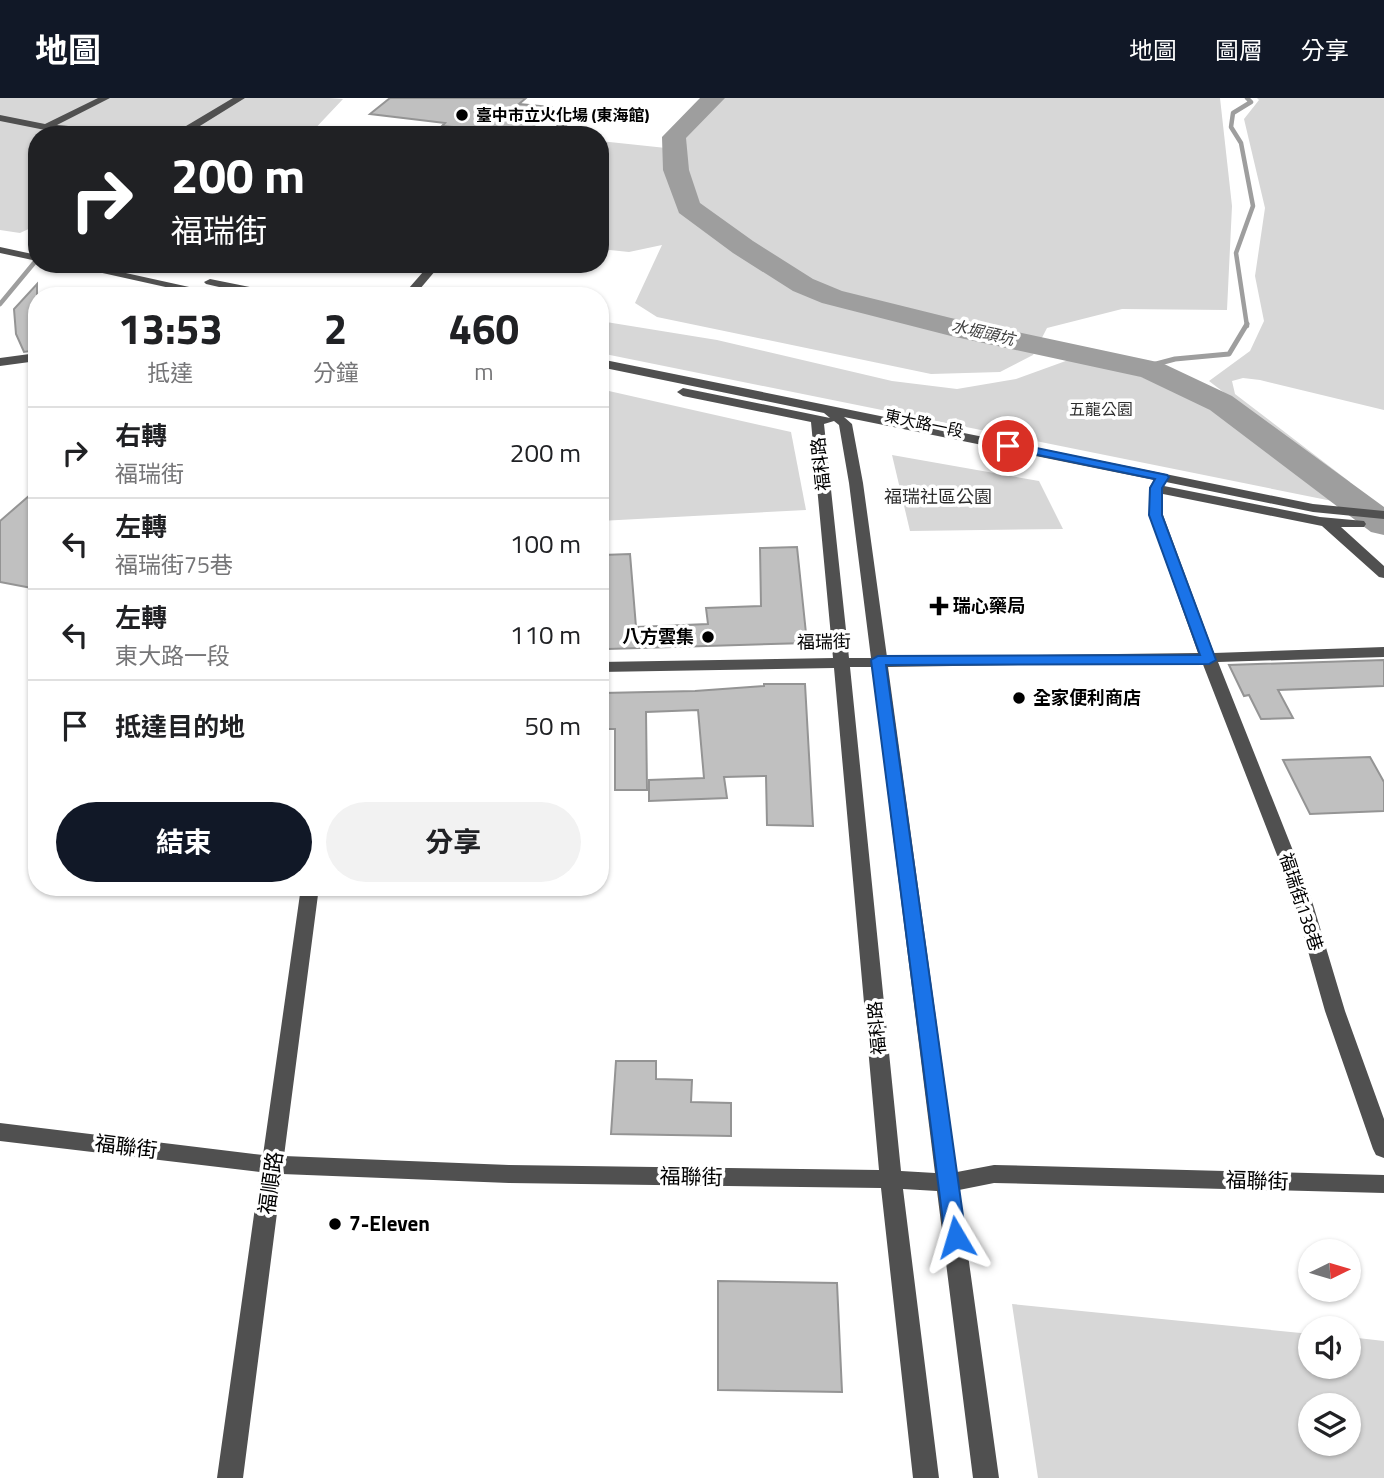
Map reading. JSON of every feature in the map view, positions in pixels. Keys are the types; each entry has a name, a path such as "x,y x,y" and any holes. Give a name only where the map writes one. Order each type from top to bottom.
{"street":[{"path":"49,126 105,98"},
{"path":"194,126 240,98"},
{"path":"561,126 578,107"},
{"path":"0,118 36,126"},
{"path":"0,239 28,245"},
{"path":"0,250 28,256"},
{"path":"111,273 180,287"},
{"path":"165,273 232,287"},
{"path":"416,287 428,273"},
{"path":"0,362 28,358"},
{"name":"東大路一段","path":"609,365 822,414 1159,483 1325,522 1384,527"},
{"name":"東大路一段","path":"609,377 822,414 845,424 1159,483 1314,508 1384,515"},
{"name":"福科路","path":"822,414 841,661 891,1179 926,1478"},
{"name":"福科路","path":"845,424 856,483 986,1478"},
{"name":"福瑞街138巷","path":"1159,483 1156,515 1209,660 1300,891 1335,1011 1384,1149"},
{"path":"1314,508 1325,522 1384,574"},
{"name":"福瑞街","path":"609,667 878,660 1209,660 1384,652"},
{"name":"福順路","path":"230,1478 309,896"},
{"name":"福聯街","path":"0,1132 274,1165 509,1174 891,1179 949,1183 994,1174 1384,1184"}],"green space":[{"path":"0,98 343,99 318,126 28,126 28,229 20,233 0,230"},
{"path":"703,98 1220,98 1232,206 1227,310 1122,309 1047,328 1033,355 1000,372 931,374 657,317 635,303 662,245 629,252 609,250 609,142 666,148 672,134 691,108"},
{"path":"1257,98 1384,98 1384,410 1260,380 1243,378 1232,381 1235,394 1350,482 1348,488 1209,381 1250,351 1264,321 1255,276 1265,208 1244,119 1259,100"},
{"name":"五龍公園","path":"609,322 717,340 892,381 957,389 1016,379 1074,358 1114,365 1211,404 1347,504 609,355"},
{"path":"609,391 791,432 806,510 609,521"},
{"name":"福瑞社區公園","path":"892,455 1039,481 1063,529 910,531"},
{"path":"1012,1304 1298,1333 1298,1379 1361,1379 1361,1338 1384,1341 1384,1478 1038,1478"}],"building":[{"name":"臺中市立火化場 (東海館)","path":"390,98 526,98 519,104 551,107 534,126 442,126 445,123 370,114"},
{"path":"28,294 28,351 24,352 16,334 14,309"},
{"path":"28,497 28,587 0,582 0,521"},
{"path":"797,547 807,643 609,649 609,555 630,554 636,627 708,624 706,608 761,606 760,548"},
{"path":"1384,660 1384,686 1278,690 1293,718 1261,719 1249,695 1244,696 1229,665"},
{"path":"805,684 813,826 767,825 766,776 724,777 727,798 649,801 649,780 704,778 698,710 646,712 647,790 615,790 615,729 609,729 609,693"},
{"path":"1370,757 1384,782 1384,811 1310,814 1283,760"},
{"path":"616,1061 656,1061 656,1079 692,1080 691,1102 731,1103 731,1136 611,1134"},
{"path":"718,1281 837,1283 842,1392 718,1390"}],"waterway":[{"name":"水堀頭坑","path":"713,98 674,137 676,170 688,207 743,247 803,285 832,297 951,327 1151,370 1221,403 1384,524"},
{"path":"1247,98 1251,102 1233,113 1231,127 1241,143 1253,206 1236,253 1247,324"},
{"path":"0,304 28,270"},
{"path":"1141,368 1175,359 1229,354 1247,324"}],"place":[{"name":"臺中市立火化場 (東海館)","path":"462,115"},
{"name":"瑞心藥局","path":"939,606"},
{"name":"八方雲集","path":"708,637"},
{"name":"全家便利商店","path":"1019,698"},
{"name":"7-Eleven","path":"335,1224"}],"route":[{"path":"956,1237 878,660 1209,660 1172,552 1156,515 1156,488 1163,477 1008,446"}]}
